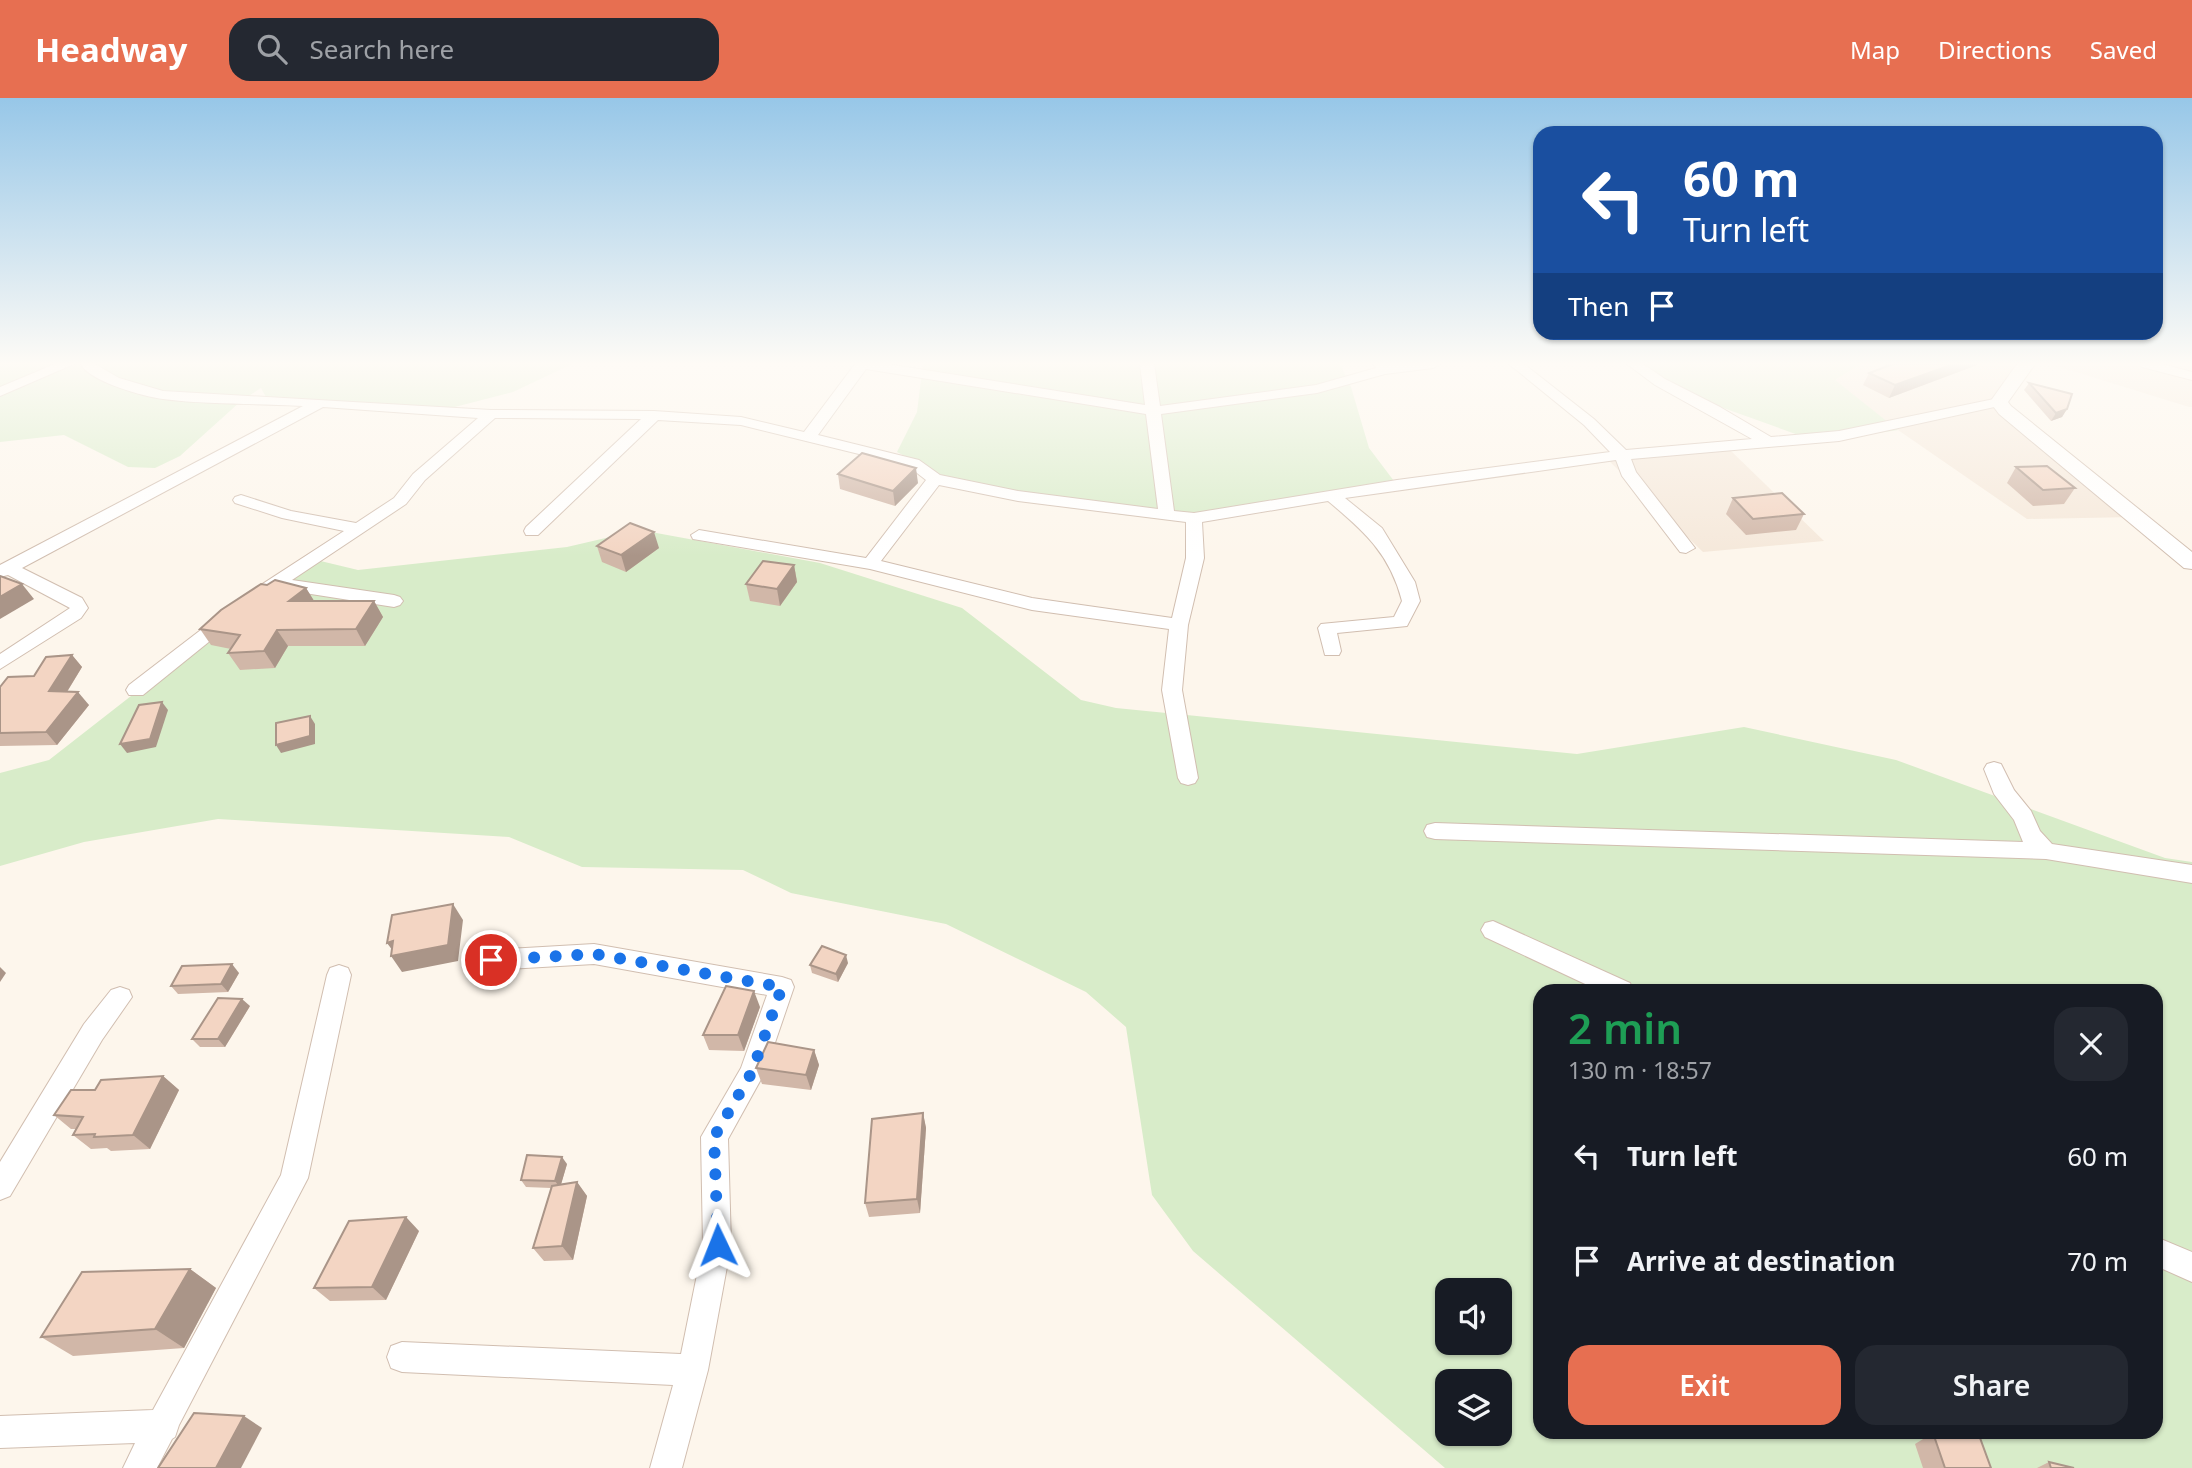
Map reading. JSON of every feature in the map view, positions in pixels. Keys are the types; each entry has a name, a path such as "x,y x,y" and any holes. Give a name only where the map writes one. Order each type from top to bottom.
{"street":[{"path":"4,570 273,428"},
{"path":"136,690 275,583 400,501 419,477 475,428"},
{"path":"532,531 640,428"},
{"path":"766,428 914,463 935,479 1018,496 1195,518 1331,495 1622,454 1839,436 1877,428"},
{"path":"807,439 815,428"},
{"path":"1154,428 1167,516"},
{"path":"1595,428 1622,454 1628,473 1686,548"},
{"path":"1745,428 1768,442"},
{"path":"2025,428 2192,564"},
{"path":"870,564 935,479"},
{"path":"1331,495 1376,532 1406,582 1411,601 1401,622 1327,628 1332,651"},
{"path":"241,500 288,515 358,528"},
{"path":"1188,778 1172,690 1179,625 1195,558 1195,518"},
{"path":"699,535 870,564 1032,604 1179,625"},
{"path":"0,663 75,614 79,608 76,602 4,570"},
{"path":"275,583 394,601"},
{"path":"1994,769 2005,794 2023,817 2031,836 2046,851"},
{"path":"1435,831 2046,851 2192,874"},
{"path":"1493,930 1608,984"},
{"path":"491,960 594,954 782,987 752,1072 714,1137 718,1245 693,1370 666,1468"},
{"path":"139,1468 294,1178 339,975"},
{"path":"0,1187 93,1032 120,997"},
{"path":"2163,1254 2192,1267"},
{"path":"402,1357 693,1370"},
{"path":"0,1432 163,1426"}],"shaded area":[{"path":"1895,428 2033,428 2134,517 2027,519"},
{"path":"1728,448 1824,541 1703,552 1609,461"}],"green space":[{"path":"0,428 211,428 180,456 155,468 128,467 64,435 0,442"},
{"path":"909,428 1363,428 1369,448 1397,485 1184,520 1123,515 1033,499 939,474 897,452"},
{"path":"1779,428 1898,430 1818,442"},
{"path":"640,530 820,563 962,608 1081,700 1116,708 1577,754 1744,727 1896,760 2165,858 2192,862 2192,1468 1445,1468 1193,1251 1152,1195 1126,1027 1086,992 946,924 791,893 743,870 582,867 509,837 218,819 84,842 0,866 0,773 49,760 308,558 358,570 567,547"}],"building":[{"path":"862,453 916,468 893,491 838,474"},
{"path":"2047,466 2075,488 2043,490 2016,467"},
{"path":"1782,493 1804,514 1753,519 1733,498"},
{"path":"630,523 654,532 621,555 597,546"},
{"path":"763,561 794,565 777,589 746,584"},
{"path":"0,576 22,584 0,597"},
{"path":"275,580 306,588 289,601 374,601 356,629 277,630 264,651 228,653 240,635 200,629 221,610 261,584 267,585"},
{"path":"72,655 49,691 78,692 46,732 0,733 0,687 8,677 34,676 46,657"},
{"path":"162,702 150,739 120,744 139,705"},
{"path":"310,716 310,736 276,745 276,723"},
{"path":"453,904 448,945 391,956 393,941 387,943 392,915"},
{"path":"822,946 846,955 836,974 810,965"},
{"path":"232,964 221,984 171,986 182,966"},
{"path":"726,986 754,991 738,1035 703,1035"},
{"path":"218,998 242,999 218,1039 192,1039"},
{"path":"768,1042 814,1050 806,1075 756,1068"},
{"path":"163,1076 133,1135 73,1135 83,1117 54,1115 71,1090 95,1090 101,1080"},
{"path":"923,1113 917,1199 865,1203 872,1119"},
{"path":"527,1155 562,1157 555,1181 521,1180"},
{"path":"577,1182 562,1246 533,1248 552,1186"},
{"path":"406,1217 372,1287 314,1288 349,1221"},
{"path":"190,1269 155,1329 41,1337 82,1272"},
{"path":"194,1413 244,1416 216,1468 158,1468"},
{"path":"1935,1439 1980,1439 1991,1468 1945,1468"},
{"path":"2049,1462 2074,1468 2051,1468"}],"route":[{"path":"491,960 530,960 594,954 782,987 752,1072 714,1137 718,1245"}]}
